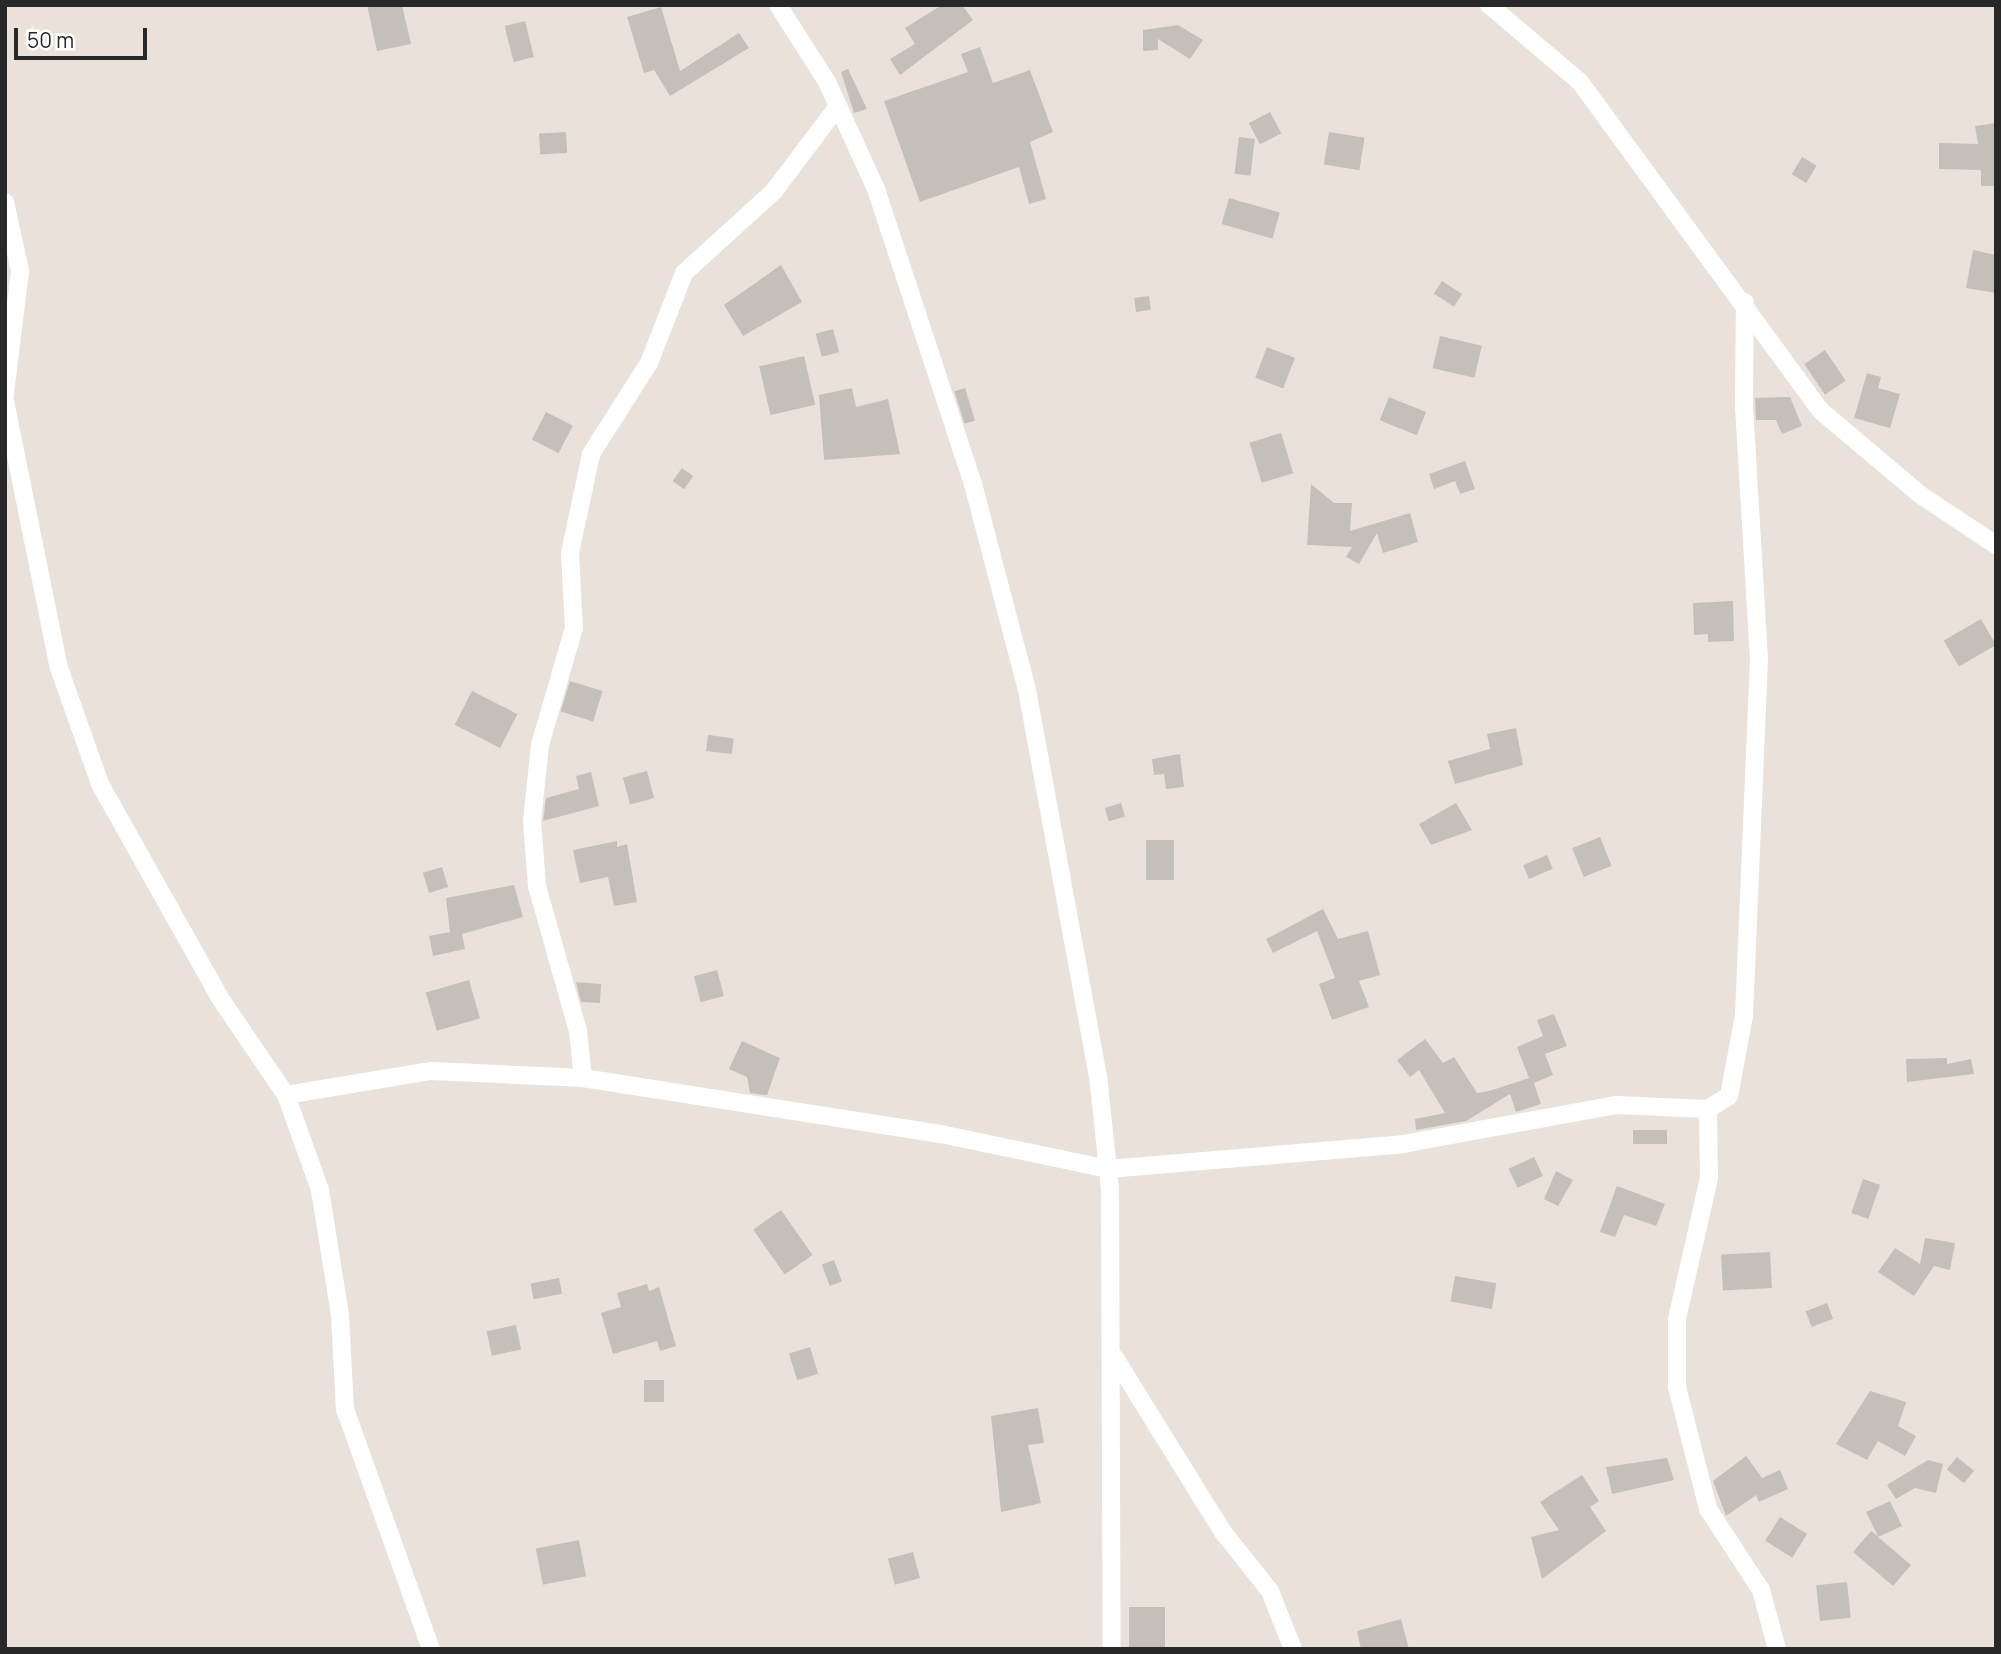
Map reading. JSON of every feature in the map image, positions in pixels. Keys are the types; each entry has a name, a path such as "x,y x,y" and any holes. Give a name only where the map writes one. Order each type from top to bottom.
{"street":[{"path":"778,5 838,106 876,189 974,484 1027,691 1081,978 1108,1169 1115,1358 1112,1649"},
{"path":"1489,5 1580,82 1745,302 1821,411 1922,496 1996,545"},
{"path":"583,1079 578,1031 537,886 531,821 540,745 574,628 570,554 591,454 649,363 684,273 775,191 838,106"},
{"path":"5,202 20,271 5,394"},
{"path":"286,1095 431,1071 583,1079 941,1134 1108,1169 1402,1144 1616,1105 1708,1109 1729,1096 1744,1016 1759,659 1744,407 1745,302"},
{"path":"5,401 59,668 100,785 220,998 286,1095 320,1190 340,1315 345,1409 431,1649"},
{"path":"1708,1109 1709,1178 1677,1319 1677,1387 1708,1509 1761,1590 1777,1649"},
{"path":"1115,1358 1223,1532 1270,1591 1293,1649"}],"building":[{"path":"367,5 402,5 411,44 377,51"},
{"path":"942,5 962,5 973,20 900,75 890,59 915,44 905,28"},
{"path":"661,7 680,71 739,33 749,48 670,96 654,70 644,73 627,17"},
{"path":"525,21 534,57 514,62 505,26"},
{"path":"1178,25 1203,40 1190,59 1158,39 1158,50 1143,51 1143,30"},
{"path":"980,47 993,83 1030,70 1053,132 1030,142 1046,199 1029,204 1019,167 920,202 884,101 968,72 961,54"},
{"path":"848,69 867,109 854,113 841,72"},
{"path":"1270,112 1281,133 1260,144 1249,123"},
{"path":"1996,123 1996,186 1981,186 1981,170 1939,169 1939,143 1978,144 1975,126"},
{"path":"566,132 567,153 540,154 539,133"},
{"path":"1329,132 1365,138 1359,170 1324,165"},
{"path":"1239,137 1255,139 1250,176 1234,174"},
{"path":"1802,157 1817,166 1806,183 1792,174"},
{"path":"1229,198 1280,213 1273,239 1222,224"},
{"path":"1973,250 1996,255 1996,293 1966,288"},
{"path":"781,265 802,302 743,336 724,305"},
{"path":"1442,281 1462,294 1454,307 1434,294"},
{"path":"1149,296 1151,310 1136,312 1134,298"},
{"path":"833,329 839,352 822,357 816,334"},
{"path":"1440,336 1482,346 1474,378 1433,368"},
{"path":"1267,347 1295,358 1283,389 1255,378"},
{"path":"1825,350 1846,381 1825,395 1804,364"},
{"path":"804,356 815,405 770,415 759,366"},
{"path":"1867,373 1881,377 1878,388 1900,394 1890,428 1854,418"},
{"path":"852,388 856,407 888,399 900,454 824,460 819,395"},
{"path":"965,388 975,421 964,424 954,391"},
{"path":"1389,397 1426,412 1417,435 1380,420"},
{"path":"1790,397 1802,426 1782,434 1776,420 1756,420 1755,398"},
{"path":"546,412 573,426 559,453 532,440"},
{"path":"1281,433 1293,473 1262,483 1249,443"},
{"path":"1465,461 1475,489 1460,494 1455,481 1434,489 1429,474"},
{"path":"682,468 693,476 684,489 673,481"},
{"path":"1311,484 1334,503 1352,503 1350,531 1410,513 1418,542 1383,553 1377,533 1359,564 1346,557 1352,547 1307,545"},
{"path":"1733,601 1734,641 1708,642 1708,634 1694,635 1693,603"},
{"path":"1981,619 1996,645 1959,666 1944,640"},
{"path":"570,681 603,691 593,722 561,712"},
{"path":"472,691 517,714 500,748 455,725"},
{"path":"1516,728 1523,765 1455,784 1448,761 1490,749 1487,734"},
{"path":"708,735 734,738 732,754 706,751"},
{"path":"1180,754 1184,787 1166,789 1164,774 1154,775 1152,759"},
{"path":"647,771 654,798 630,805 623,777"},
{"path":"591,772 599,806 543,821 546,798 579,789 576,776"},
{"path":"1121,803 1125,816 1109,821 1105,808"},
{"path":"1456,803 1472,830 1431,845 1419,824"},
{"path":"1600,837 1612,866 1584,877 1572,848"},
{"path":"1146,840 1174,840 1174,880 1146,880"},
{"path":"617,841 617,847 627,844 637,902 614,906 608,877 580,883 573,850"},
{"path":"1547,855 1553,869 1529,879 1523,865"},
{"path":"442,867 448,887 429,893 423,873"},
{"path":"514,885 523,917 462,934 465,949 433,956 429,936 450,932 446,898"},
{"path":"1323,909 1338,939 1368,931 1380,975 1359,981 1369,1007 1332,1020 1319,984 1335,978 1317,931 1273,953 1266,939"},
{"path":"717,970 724,996 701,1002 694,976"},
{"path":"469,980 480,1018 437,1031 426,992"},
{"path":"576,982 601,984 600,1003 581,1002"},
{"path":"1554,1014 1567,1046 1545,1054 1553,1075 1534,1083 1541,1104 1516,1112 1510,1094 1466,1121 1416,1130 1415,1119 1445,1113 1419,1070 1410,1077 1397,1060 1425,1039 1443,1063 1454,1057 1477,1093 1489,1091 1529,1078 1517,1047 1543,1036 1537,1020"},
{"path":"742,1041 780,1058 767,1095 750,1093 747,1077 729,1069"},
{"path":"1947,1058 1947,1064 1971,1059 1974,1074 1907,1082 1906,1059"},
{"path":"1633,1130 1667,1130 1667,1144 1633,1144"},
{"path":"1534,1157 1543,1176 1517,1188 1509,1169"},
{"path":"1556,1171 1573,1180 1558,1206 1544,1199"},
{"path":"1863,1179 1880,1185 1868,1219 1851,1213"},
{"path":"1617,1186 1665,1204 1656,1226 1624,1215 1615,1237 1600,1232"},
{"path":"781,1210 813,1255 785,1275 753,1230"},
{"path":"1925,1238 1955,1243 1950,1270 1934,1266 1914,1296 1878,1272 1895,1248 1920,1264"},
{"path":"1770,1252 1772,1288 1723,1291 1721,1255"},
{"path":"834,1260 842,1282 830,1286 822,1264"},
{"path":"1455,1276 1496,1283 1492,1309 1450,1302"},
{"path":"559,1278 562,1294 534,1299 531,1284"},
{"path":"647,1284 649,1291 659,1287 676,1346 660,1351 657,1341 613,1354 601,1313 621,1307 617,1293"},
{"path":"1827,1303 1833,1319 1812,1327 1806,1311"},
{"path":"516,1325 521,1349 492,1356 487,1331"},
{"path":"810,1347 818,1374 797,1380 789,1353"},
{"path":"644,1380 664,1380 664,1402 644,1402"},
{"path":"1870,1391 1906,1402 1898,1426 1916,1436 1905,1456 1878,1441 1867,1460 1836,1444"},
{"path":"1038,1408 1044,1443 1028,1445 1041,1503 1001,1512 991,1416"},
{"path":"1746,1456 1762,1478 1780,1470 1788,1489 1759,1502 1756,1495 1726,1516 1713,1481"},
{"path":"1957,1457 1974,1471 1964,1483 1947,1469"},
{"path":"1667,1458 1674,1480 1612,1494 1606,1467"},
{"path":"1928,1460 1943,1464 1936,1493 1915,1488 1896,1499 1887,1485"},
{"path":"1582,1475 1599,1501 1590,1507 1606,1531 1542,1579 1531,1537 1559,1530 1540,1502"},
{"path":"1890,1501 1902,1526 1878,1537 1911,1565 1893,1586 1853,1552 1871,1531 1878,1536 1866,1512"},
{"path":"1780,1517 1807,1534 1792,1558 1765,1541"},
{"path":"579,1540 586,1576 543,1585 536,1548"},
{"path":"913,1552 920,1578 895,1585 888,1559"},
{"path":"1847,1582 1851,1618 1820,1621 1816,1585"},
{"path":"1129,1607 1165,1607 1165,1649 1129,1649"},
{"path":"1401,1619 1409,1649 1361,1649 1357,1631"}]}
